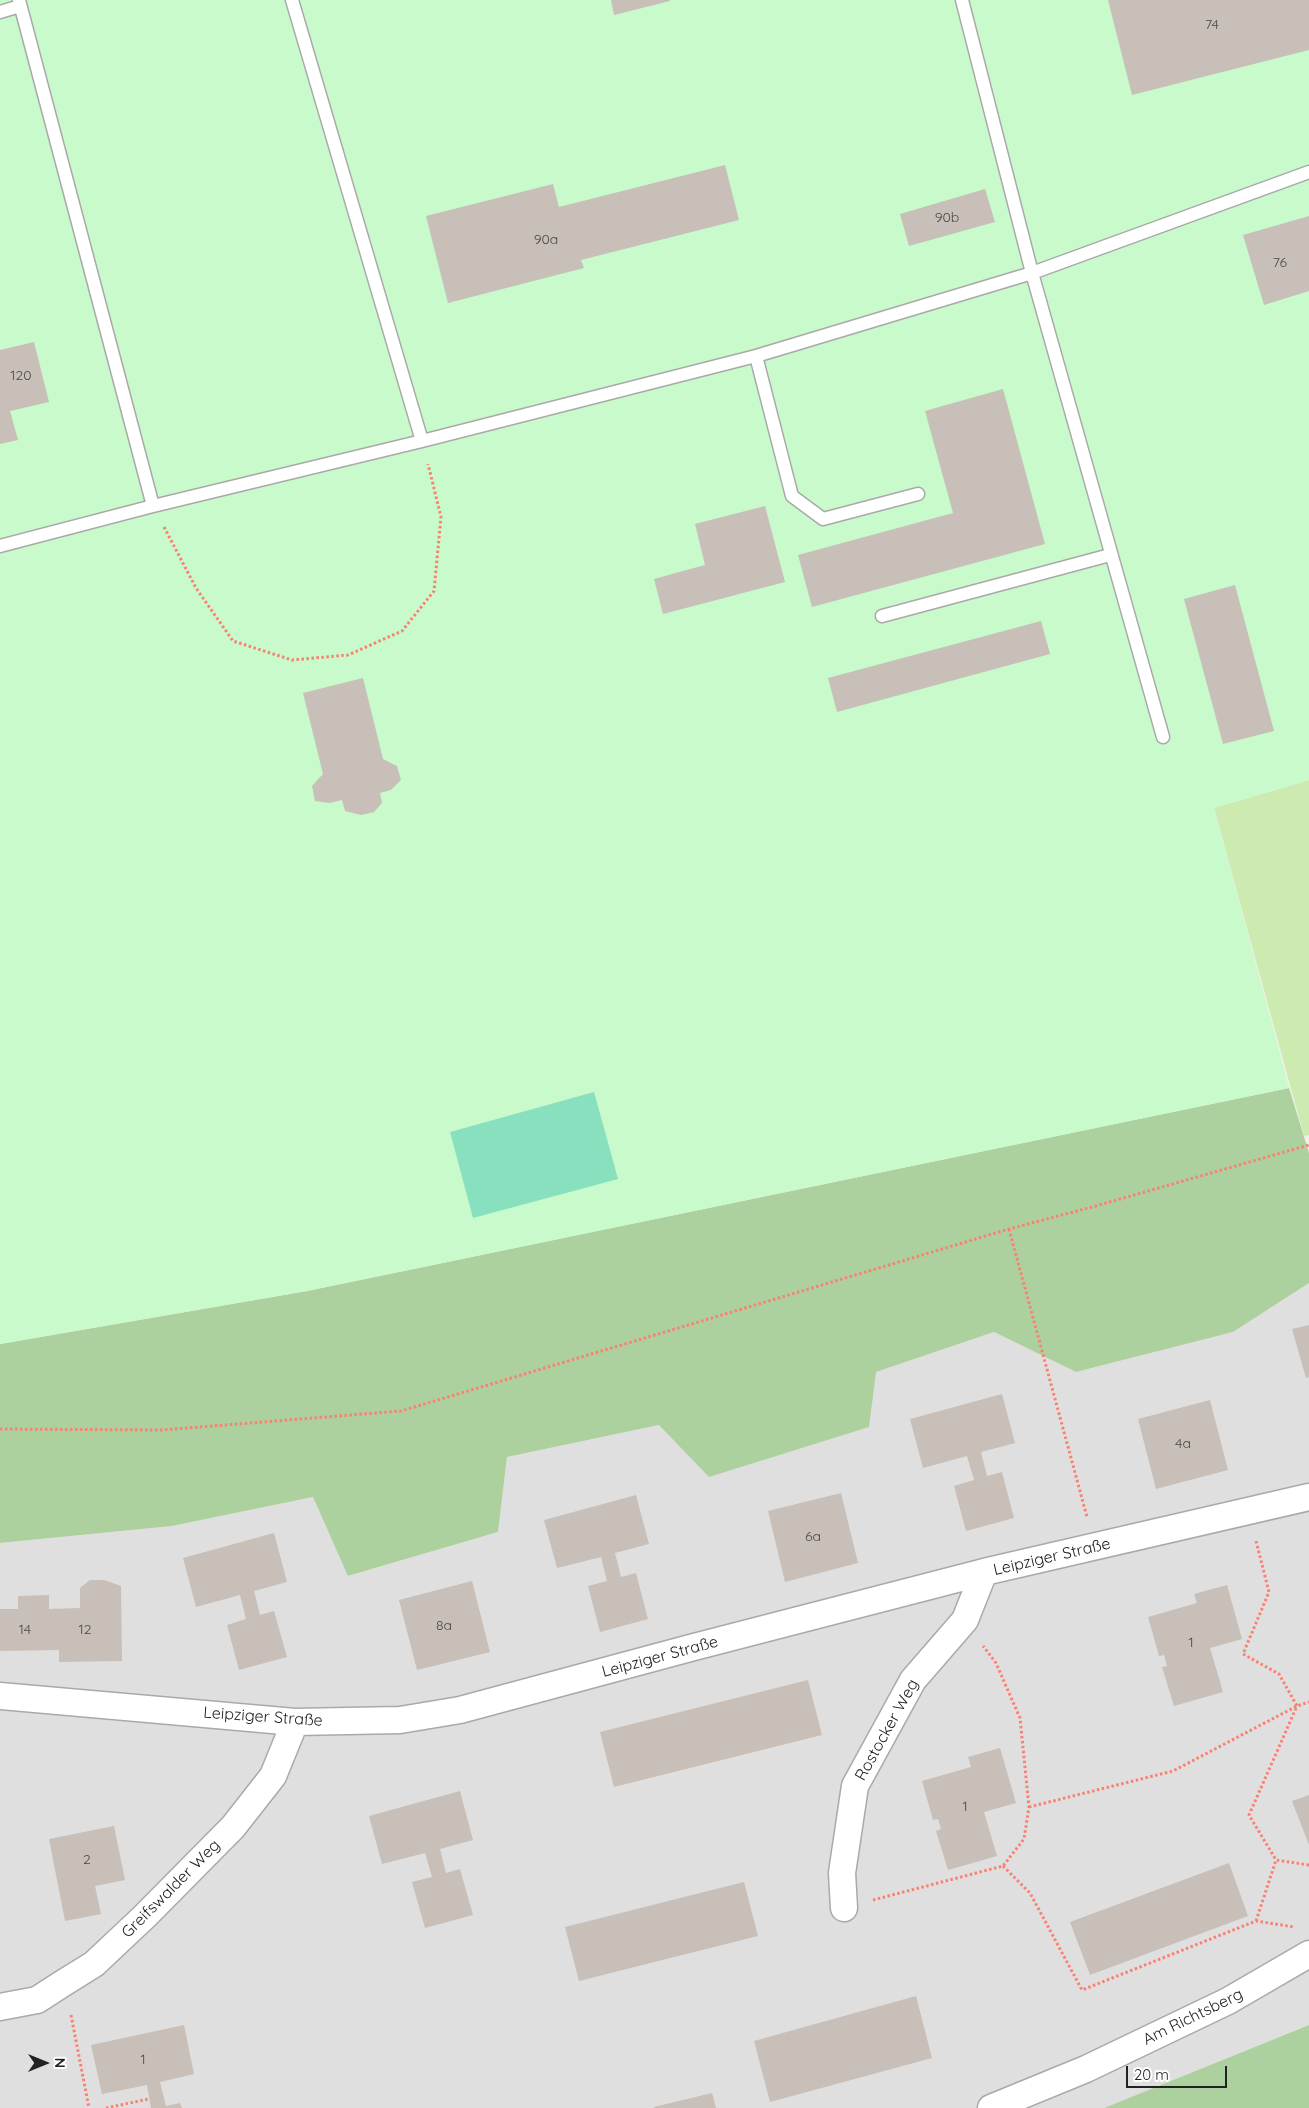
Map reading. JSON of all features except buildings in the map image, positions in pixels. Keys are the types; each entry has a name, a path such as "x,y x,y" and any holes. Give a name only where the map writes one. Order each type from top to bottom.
{"street":[{"name":"Leipziger Straße","path":"0,1696 295,1722 400,1720 460,1710 984,1572 1309,1497"},
{"name":"Rostocker Weg","path":"844,1908 842,1873 855,1786 913,1680 965,1620 984,1572"},
{"name":"Greifswalder Weg","path":"0,2007 37,2000 100,1958 146,1916 233,1827 273,1776 295,1722"},
{"name":"Am Richtsberg","path":"991,2108 1086,2069 1228,2001 1309,1954"}],"lane":[{"path":"292,0 422,441"},
{"path":"962,0 1032,273 1110,555 1163,737"},
{"path":"0,12 20,3 153,506"},
{"path":"0,546 153,506 422,441 756,356 1032,273 1309,172"},
{"path":"756,356 792,496 823,519 918,494"},
{"path":"882,616 1110,555"}],"path":[{"path":"153,506 196,588 233,641 292,660 348,655 402,631 434,591 441,517 422,441"},
{"path":"0,1429 162,1430 401,1411 1009,1229 1092,1208 1309,1145"},
{"path":"1009,1229 1095,1547"},
{"path":"1248,1511 1269,1592 1243,1654 1279,1674 1298,1706"},
{"path":"891,1895 1003,1866 1024,1840 1029,1807 1020,1718 996,1663 965,1620"},
{"path":"1029,1807 1173,1771 1309,1702"},
{"path":"1256,1921 1276,1860 1249,1815 1298,1706"},
{"path":"1276,1860 1309,1865"},
{"path":"1003,1866 1030,1893 1082,1990 1256,1921 1295,1927"},
{"path":"65,1982 89,2108"},
{"path":"106,2108 149,2099"}],"shaded area":[{"path":"1309,1283 1309,2025 1104,2108 0,2108 0,1543 172,1526 313,1497 349,1576 498,1532 507,1457 659,1425 876,1372 994,1332 1076,1372 1233,1332"}],"green space":[{"path":"0,0 1309,0 1309,780 1214,808 1289,1088 307,1291 0,1344"},
{"path":"1309,780 1309,1135 1304,1136 1214,808"},
{"path":"1289,1088 1309,1153 1309,1283 1233,1332 1076,1372 994,1332 876,1372 869,1427 709,1477 659,1425 507,1457 498,1532 348,1576 313,1497 172,1526 0,1543 0,1344 307,1291"},
{"path":"594,1092 618,1179 473,1218 450,1132"},
{"path":"1309,2025 1309,2108 1104,2108"}]}
